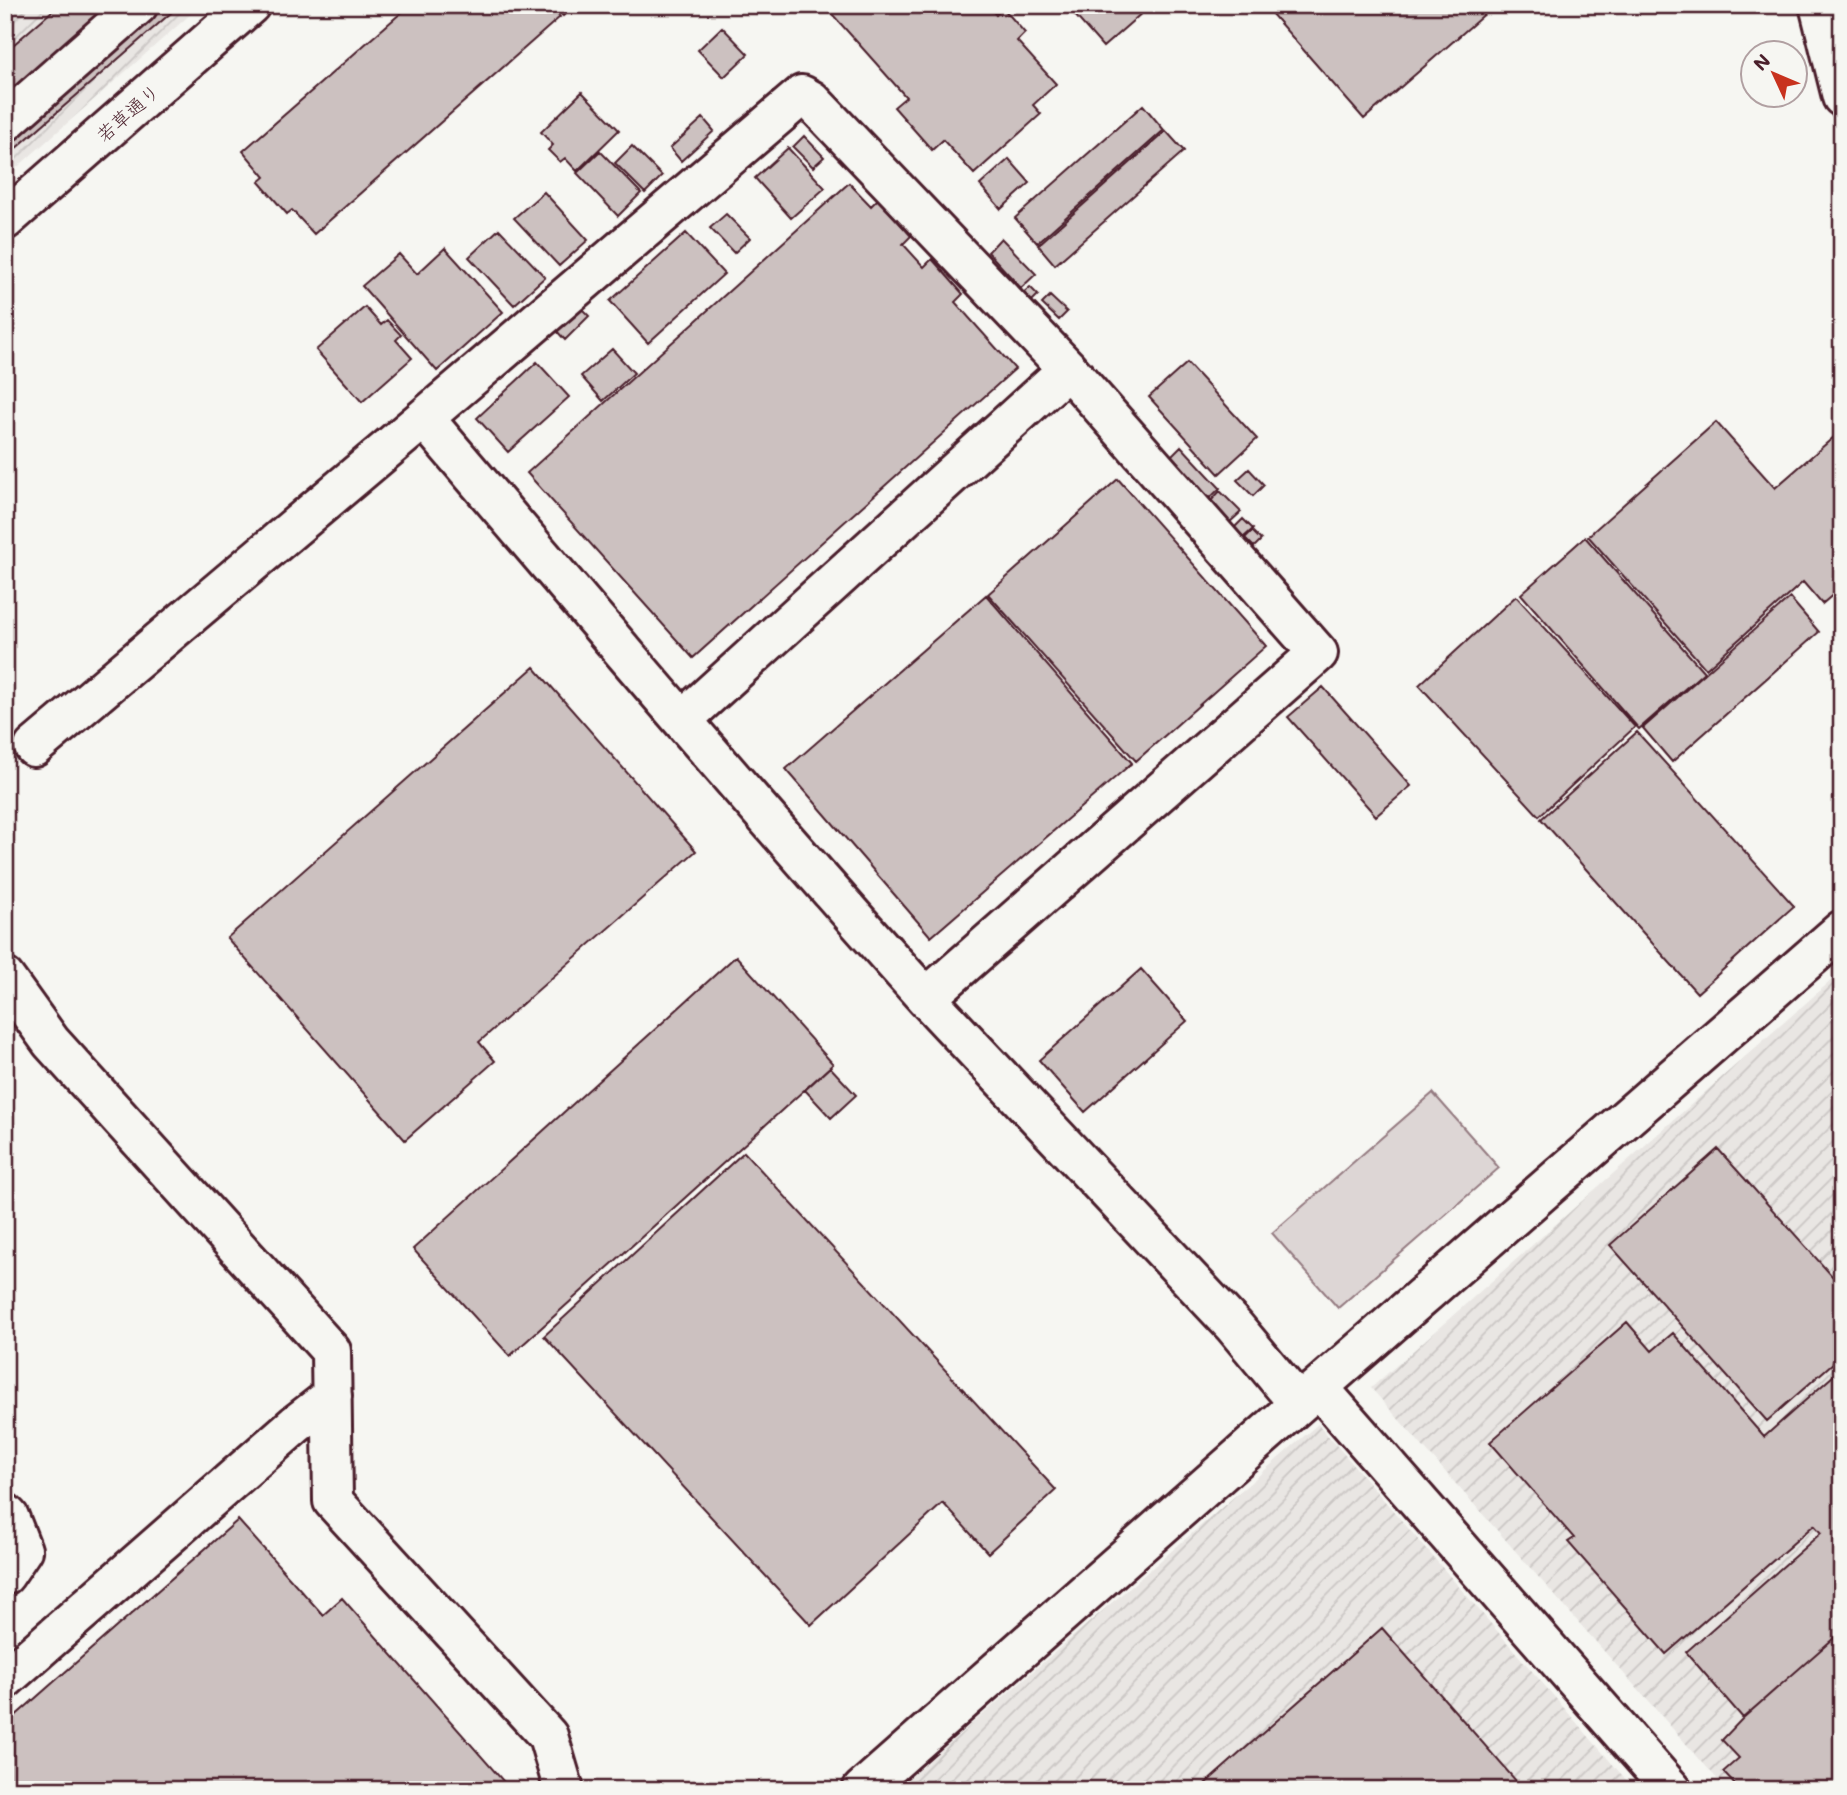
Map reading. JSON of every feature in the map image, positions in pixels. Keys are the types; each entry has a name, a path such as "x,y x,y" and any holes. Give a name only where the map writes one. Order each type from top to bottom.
{"street":[{"path":"5,122 138,5"},
{"name":"若草通り","path":"5,220 250,5"},
{"path":"1819,5 1842,97"},
{"path":"34,747 802,95 811,100 1068,369 1318,653 926,998"},
{"path":"682,720 1068,369"},
{"path":"424,418 682,720 926,998 1234,1326 1309,1396 1672,1790"},
{"path":"862,1790 1842,930"},
{"path":"5,978 51,1042 331,1351 333,1501 548,1736 564,1790"},
{"path":"5,1679 296,1424 332,1396"},
{"path":"5,1513 22,1550 5,1575"}],"shaded area":[{"path":"5,5 201,5 5,178"},
{"path":"1842,971 1842,1790 1727,1790 1371,1388"},
{"path":"1433,1093 1499,1168 1338,1308 1272,1233"},
{"path":"1318,1424 1635,1790 896,1790"}],"building":[{"path":"59,5 180,5 15,149 5,138 5,52"},
{"path":"410,5 549,5 560,17 314,234 292,210 287,214 259,182 265,177 243,151"},
{"path":"554,5 575,5 563,16"},
{"path":"824,5 987,5 996,15 1003,8 1025,33 1017,41 1056,84 1033,105 1041,114 974,174 943,140 932,150 894,107 906,97"},
{"path":"1066,5 1151,5 1103,47"},
{"path":"1264,5 1495,5 1364,119"},
{"path":"722,27 748,54 724,77 698,50"},
{"path":"582,92 619,130 577,171 565,158 560,162 548,150 553,145 541,132"},
{"path":"1143,105 1164,130 1037,243 1015,218"},
{"path":"703,118 714,131 681,161 670,148"},
{"path":"1166,131 1184,151 1055,265 1038,245"},
{"path":"804,136 824,157 813,167 793,147"},
{"path":"632,146 662,176 645,193 615,163"},
{"path":"788,148 825,188 791,218 755,178"},
{"path":"600,151 641,193 618,216 577,173"},
{"path":"1009,159 1030,183 1001,209 980,185"},
{"path":"849,183 871,206 878,199 911,236 903,244 924,267 932,259 963,294 955,302 1015,369 693,658 527,473"},
{"path":"544,192 588,240 559,266 514,218"},
{"path":"726,214 750,238 734,253 710,228"},
{"path":"499,229 545,277 514,305 469,257"},
{"path":"686,233 724,274 648,343 610,301"},
{"path":"1001,238 1036,274 1021,288 988,252"},
{"path":"445,248 503,312 437,371 362,286 399,254 417,274"},
{"path":"1030,287 1038,295 1032,301 1023,293"},
{"path":"1050,296 1067,312 1059,320 1042,304"},
{"path":"579,306 589,316 565,340 555,329"},
{"path":"365,307 381,325 387,320 401,335 396,340 412,358 362,402 316,350"},
{"path":"612,349 634,373 603,401 581,376"},
{"path":"537,362 569,397 508,452 477,418"},
{"path":"1187,363 1257,439 1219,474 1149,397"},
{"path":"1716,422 1775,488 1842,430 1842,587 1822,604 1803,582 1706,669 1588,536"},
{"path":"1181,446 1220,488 1209,499 1170,457"},
{"path":"1249,469 1264,485 1253,496 1237,480"},
{"path":"1118,479 1266,646 1136,761 988,594"},
{"path":"1220,491 1241,512 1230,522 1210,502"},
{"path":"1243,519 1253,529 1244,537 1234,528"},
{"path":"1252,531 1261,540 1254,547 1245,538"},
{"path":"1585,537 1704,672 1639,729 1521,594"},
{"path":"986,595 1132,763 931,937 786,769"},
{"path":"1516,596 1635,727 1539,816 1419,685"},
{"path":"1790,598 1819,632 1672,762 1643,728"},
{"path":"534,667 696,851 479,1042 495,1061 405,1140 227,938"},
{"path":"1323,687 1411,786 1376,816 1288,717"},
{"path":"1637,732 1794,906 1697,993 1541,819"},
{"path":"736,956 833,1064 510,1356 413,1249"},
{"path":"1141,969 1187,1021 1085,1112 1039,1060"},
{"path":"830,1067 856,1095 831,1118 805,1090"},
{"path":"1718,1149 1842,1287 1842,1355 1767,1421 1610,1245"},
{"path":"744,1152 1056,1490 988,1553 943,1503 811,1625 544,1336"},
{"path":"1627,1322 1652,1351 1673,1333 1764,1437 1842,1368 1842,1631 1743,1718 1686,1652 1821,1533 1814,1525 1666,1654 1568,1542 1574,1538 1490,1442"},
{"path":"238,1520 323,1615 342,1598 511,1790 5,1790 5,1725"},
{"path":"1382,1628 1524,1790 1198,1790"},
{"path":"1842,1631 1842,1790 1740,1790 1723,1772 1739,1758 1722,1740 1743,1718"}]}
